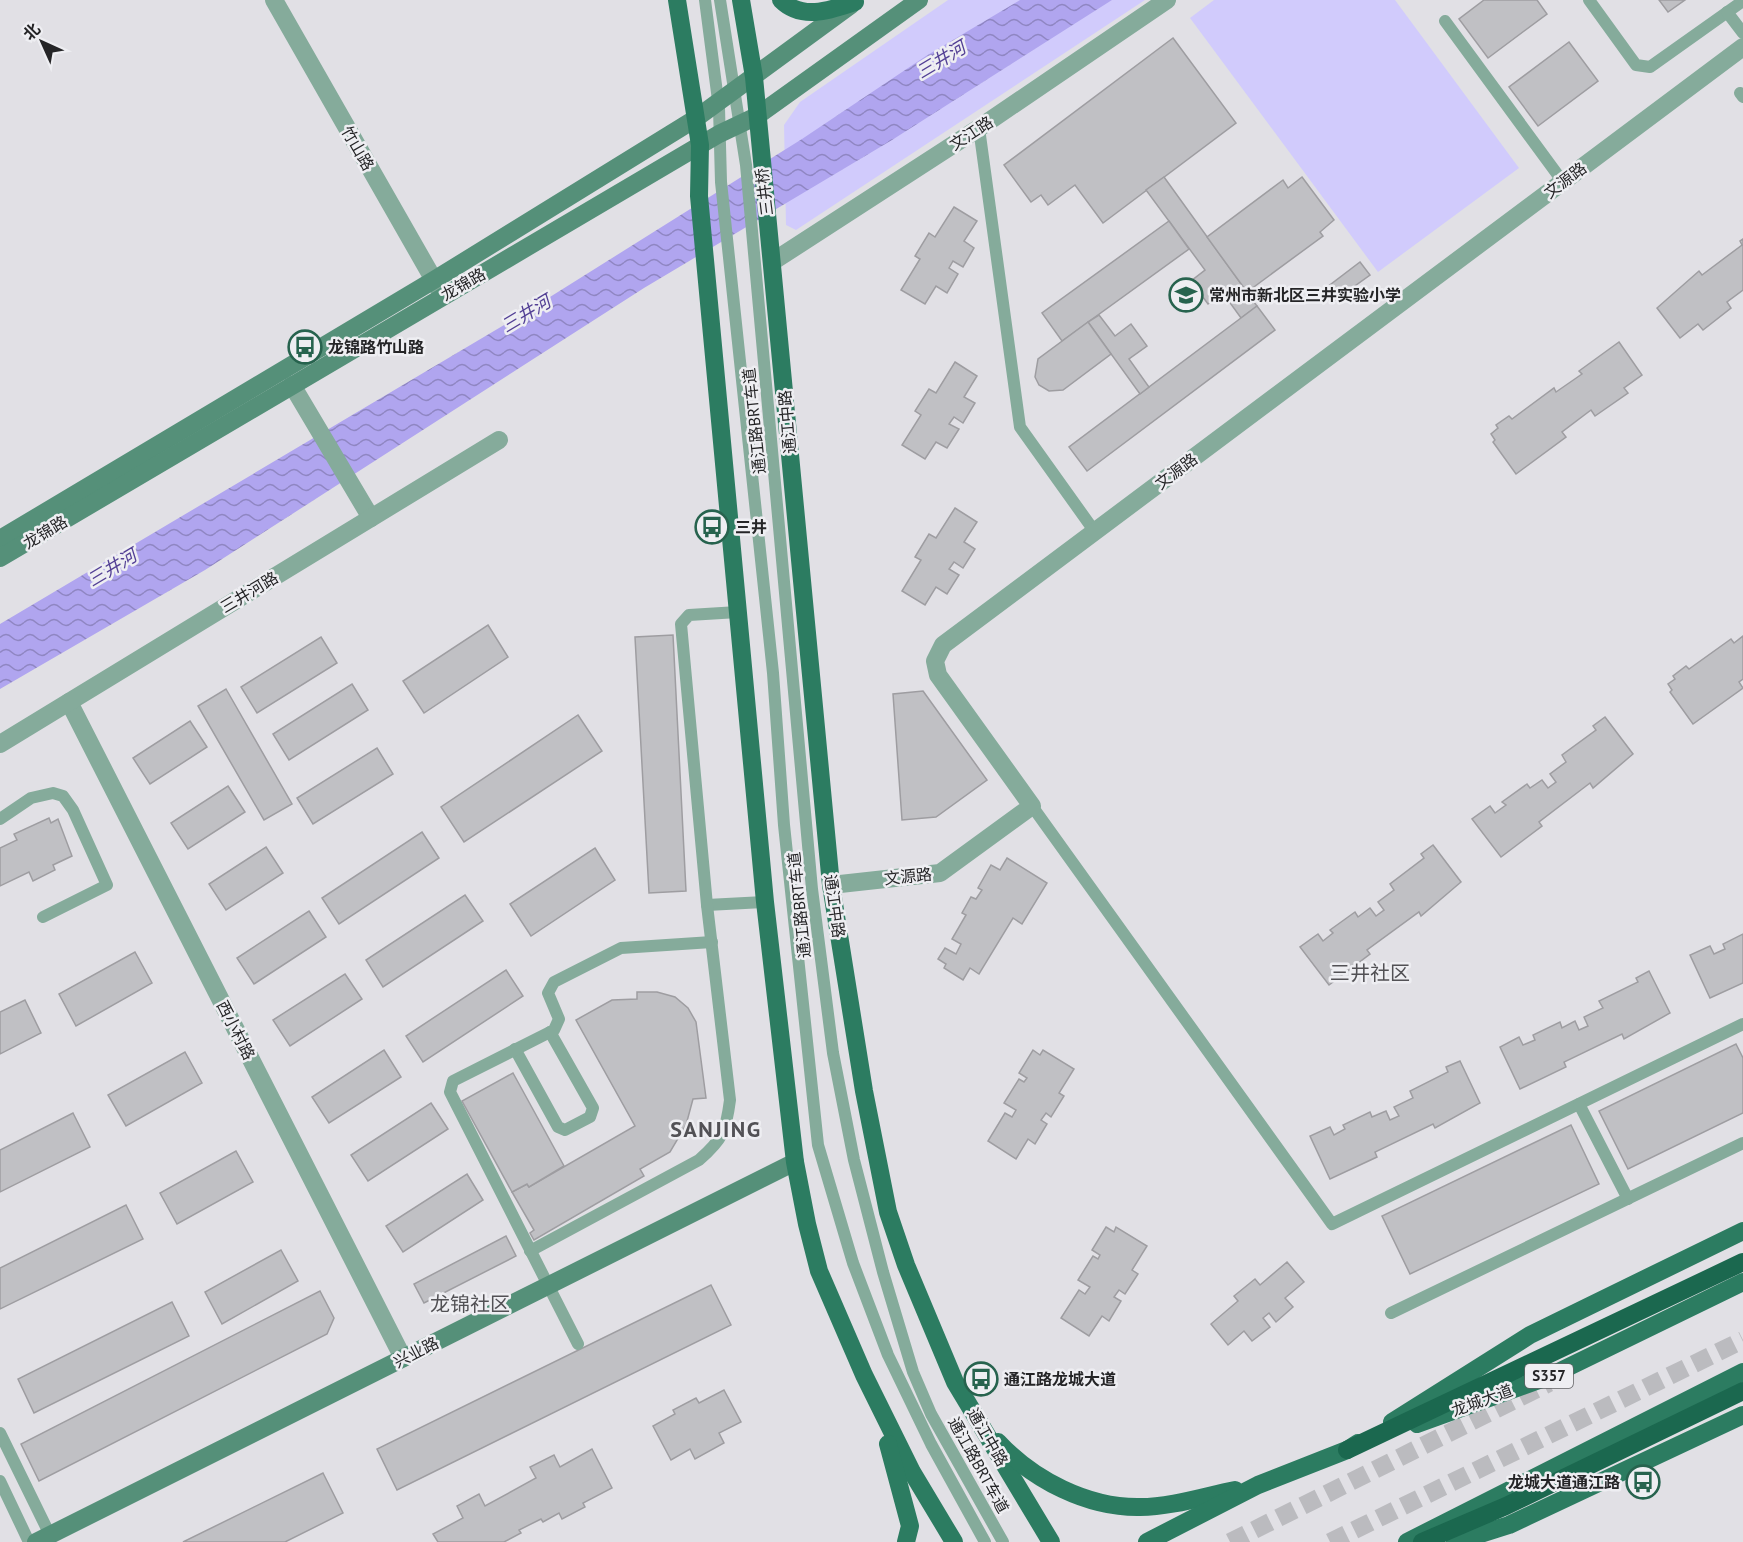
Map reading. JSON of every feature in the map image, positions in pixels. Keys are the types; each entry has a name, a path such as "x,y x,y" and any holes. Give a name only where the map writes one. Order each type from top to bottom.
{"highway":[{"path":"1347,1450 1743,1262"},
{"path":"1422,1542 1506,1506 1743,1391"}],"main road":[{"path":"677,0 700,146 699,196 705,265 765,902 795,1162 819,1271 864,1375 912,1472 954,1542"},
{"path":"741,0 754,77 757,116 753,160"},
{"path":"782,0 788,6 808,12 829,11 856,1"},
{"name":"龙锦路","path":"0,539 438,288 719,134 757,116 919,0"},
{"name":"龙锦路","path":"0,558 292,385 718,103 856,1"},
{"name":"三井桥","path":"753,160 760,231"},
{"name":"通江中路","path":"760,231 772,262 831,885 864,1091 888,1212 906,1265 955,1382 1051,1542"},
{"name":"兴业路","path":"43,1539 795,1162"},
{"path":"1347,1450 1530,1335 1743,1231"},
{"name":"龙城大道","path":"1347,1450 1550,1376 1743,1282"},
{"path":"1407,1542 1743,1371"},
{"path":"864,1375 893,1458 910,1526 906,1542"},
{"path":"974,1414 1012,1456 1038,1478 1109,1504 1141,1508 1258,1485"},
{"path":"1455,1542 1509,1525 1743,1415"},
{"name":"S357","path":"1147,1542 1258,1485 1347,1450"}],"street":[{"name":"竹山路","path":"274,0 438,288"},
{"name":"文江路","path":"772,262 979,128 1167,0"},
{"name":"文源路","path":"831,885 940,873 1032,806 938,675 935,661 943,645 1743,47"},
{"path":"292,385 371,518"},
{"name":"三井河路","path":"0,744 499,440"},
{"name":"西小村路","path":"69,702 403,1358"}],"lane":[{"path":"705,0 718,103 719,134"},
{"path":"720,0 736,90 739,124 753,160"},
{"path":"1588,0 1636,65 1650,67 1743,1"},
{"path":"1727,12 1743,33"},
{"path":"1445,21 1563,182"},
{"path":"979,128 1020,427 1095,532"},
{"name":"通江路BRT车道","path":"719,134 721,183 773,673 784,825 818,1145 853,1263 888,1355 931,1444 986,1542"},
{"name":"通江路BRT车道","path":"760,231 812,889 833,1053 845,1117 883,1272 914,1372 931,1414 1003,1542"},
{"path":"530,1251 699,1160 718,1144 727,1123 730,1100 707,905 681,624 689,615 738,612"},
{"path":"0,819 31,798 54,793 63,796 74,810 107,885 43,917"},
{"path":"1032,806 1332,1224 1742,1026"},
{"path":"707,905 765,902"},
{"path":"578,1344 450,1092 453,1081 550,1032 559,1019 548,993 554,982 621,948 711,942"},
{"path":"515,1049 558,1126 565,1130 590,1118 593,1108 550,1032"},
{"path":"1579,1104 1628,1198"},
{"path":"1391,1313 1743,1143"},
{"path":"0,1432 43,1539"},
{"path":"0,1481 29,1542"}],"shaded area":[{"path":"948,0 1145,0 796,230 786,225 784,125 800,102"},
{"path":"1214,0 1395,0 1519,168 1378,272 1190,18"}],"water":[{"name":"三井河","path":"1020,0 1112,0 892,140 644,288 205,570 0,689 0,624 526,312 802,139 926,56"}],"building":[{"path":"1484,0 1537,0 1547,14 1488,58 1459,19"},
{"path":"1659,0 1685,0 1668,12"},
{"path":"1173,38 1236,123 1103,223 1075,185 1048,205 1041,195 1031,202 1004,165"},
{"path":"1569,42 1598,81 1538,126 1509,87"},
{"path":"1164,177 1257,306 1241,318 1223,293 1208,304 1191,281 1205,270 1146,190"},
{"path":"1302,177 1334,220 1320,232 1323,236 1247,292 1207,237 1283,180 1288,188"},
{"path":"954,207 977,221 964,241 974,248 963,267 953,261 949,268 958,274 947,293 936,286 925,304 901,290 920,259 915,256 929,233 935,237"},
{"path":"1169,221 1189,249 1062,341 1042,313"},
{"path":"1743,239 1743,290 1727,302 1731,308 1703,330 1698,324 1680,338 1657,308 1699,271 1702,275 1742,245 1740,241"},
{"path":"1360,262 1370,275 1331,303 1322,291"},
{"path":"1257,306 1275,330 1087,471 1069,447"},
{"path":"1099,315 1115,336 1131,324 1147,346 1129,359 1149,387 1140,394 1088,322"},
{"path":"1088,322 1111,354 1063,390 1049,391 1039,385 1035,377 1038,359"},
{"path":"1619,342 1642,375 1624,388 1628,393 1595,416 1591,410 1562,432 1566,437 1516,474 1493,442 1495,440 1491,434 1498,428 1496,425 1509,416 1512,419 1554,388 1556,392 1582,374 1579,371"},
{"path":"955,362 977,376 964,397 975,403 963,423 954,417 949,424 959,429 947,448 936,442 925,459 902,445 921,415 915,411 929,389 936,393"},
{"path":"955,508 977,522 964,542 975,549 963,568 954,562 949,569 959,575 947,594 936,587 925,605 902,591 921,560 915,557 929,534 936,538"},
{"path":"488,625 508,657 424,713 403,681"},
{"path":"673,635 686,891 649,893 635,637"},
{"path":"1743,636 1743,679 1739,682 1743,688 1693,724 1670,692 1672,690 1668,684 1675,679 1673,676 1686,666 1689,669 1731,639 1734,643"},
{"path":"321,637 337,663 257,713 241,687"},
{"path":"352,684 368,710 289,760 273,734"},
{"path":"226,689 292,804 264,820 198,706"},
{"path":"923,691 987,780 936,817 902,820 893,694"},
{"path":"578,715 602,751 464,842 441,807"},
{"path":"1605,717 1633,754 1593,788 1590,783 1539,822 1542,826 1501,857 1472,819 1490,806 1495,813 1506,805 1502,802 1527,784 1530,788 1542,780 1548,788 1556,782 1550,774 1566,762 1562,755 1596,730 1593,726"},
{"path":"190,721 207,747 150,784 133,758"},
{"path":"377,748 393,774 313,824 297,798"},
{"path":"228,786 245,812 188,849 171,823"},
{"path":"49,818 51,823 58,819 72,856 53,865 55,870 33,881 29,872 0,886 0,848 17,840 14,834"},
{"path":"422,832 439,858 339,924 322,898"},
{"path":"1433,845 1461,882 1421,916 1419,912 1367,950 1370,954 1329,985 1300,947 1318,934 1323,941 1333,933 1330,930 1355,912 1358,917 1370,908 1376,916 1384,910 1378,902 1394,890 1390,884 1424,858 1421,854"},
{"path":"266,847 283,873 226,910 209,884"},
{"path":"595,848 615,880 531,936 510,904"},
{"path":"1007,858 1047,883 1022,924 1013,918 979,974 970,968 963,980 944,968 946,964 938,959 945,948 956,954 961,944 952,939 966,915 962,913 971,897 976,899 982,890 978,888 991,865 1000,870"},
{"path":"465,895 483,921 383,987 366,960"},
{"path":"309,911 326,937 254,984 237,958"},
{"path":"1743,934 1743,983 1710,998 1690,955 1710,946 1714,954 1725,949 1723,944"},
{"path":"135,952 152,983 76,1026 59,994"},
{"path":"506,970 523,996 423,1062 406,1036"},
{"path":"1649,971 1670,1013 1624,1039 1622,1034 1564,1062 1566,1067 1520,1089 1500,1047 1519,1037 1523,1045 1535,1040 1533,1035 1560,1022 1562,1028 1575,1021 1579,1030 1588,1026 1584,1017 1603,1008 1599,1001 1638,982 1636,978"},
{"path":"345,974 362,999 290,1046 273,1020"},
{"path":"637,992 657,992 675,997 688,1008 696,1022 706,1098 693,1099 686,1125 670,1152 640,1169 644,1176 534,1240 530,1233 534,1230 512,1192 527,1184 529,1187 635,1126 576,1020 612,1000 637,999"},
{"path":"25,1000 41,1033 0,1054 0,1012"},
{"path":"1736,1044 1743,1058 1743,1113 1628,1169 1599,1111"},
{"path":"384,1050 401,1077 329,1123 312,1097"},
{"path":"1033,1050 1040,1055 1043,1050 1074,1069 1059,1093 1064,1096 1051,1117 1046,1113 1041,1120 1047,1124 1035,1144 1028,1139 1016,1159 988,1141 1005,1113 1012,1117 1016,1110 1004,1103 1019,1079 1024,1082 1027,1078 1019,1073"},
{"path":"185,1052 202,1083 126,1126 108,1095"},
{"path":"1460,1061 1480,1103 1435,1128 1433,1124 1375,1152 1377,1157 1330,1179 1310,1136 1330,1127 1334,1135 1345,1129 1343,1125 1370,1112 1372,1117 1386,1111 1390,1120 1399,1116 1394,1107 1413,1098 1410,1091 1448,1072 1446,1067"},
{"path":"513,1073 564,1166 529,1187 527,1184 512,1192 462,1101"},
{"path":"431,1103 448,1129 368,1181 351,1155"},
{"path":"73,1113 90,1147 0,1192 0,1150"},
{"path":"1571,1125 1599,1184 1410,1274 1382,1216"},
{"path":"236,1151 253,1182 177,1224 160,1193"},
{"path":"467,1174 483,1200 403,1252 386,1226"},
{"path":"126,1205 143,1239 0,1309 0,1268"},
{"path":"1106,1227 1114,1232 1116,1227 1147,1246 1132,1270 1138,1274 1125,1294 1119,1290 1114,1297 1121,1301 1109,1321 1102,1316 1089,1336 1061,1318 1079,1290 1085,1294 1090,1287 1078,1280 1093,1256 1098,1259 1100,1255 1092,1250"},
{"path":"506,1236 516,1256 424,1303 414,1284"},
{"path":"281,1250 298,1281 222,1324 205,1292"},
{"path":"1287,1262 1304,1282 1285,1298 1293,1307 1276,1322 1269,1313 1263,1318 1270,1327 1252,1341 1244,1331 1228,1345 1211,1324 1238,1301 1234,1296 1255,1279 1260,1285"},
{"path":"711,1285 731,1325 397,1490 377,1449"},
{"path":"320,1291 334,1318 327,1334 39,1481 21,1444"},
{"path":"172,1302 189,1336 34,1413 18,1379"},
{"path":"724,1390 741,1422 719,1433 724,1443 695,1459 690,1449 671,1460 653,1426 675,1414 673,1410 696,1398 699,1403"},
{"path":"592,1449 612,1488 583,1503 585,1507 562,1519 559,1513 543,1522 541,1519 519,1530 521,1533 504,1542 438,1542 433,1534 463,1518 457,1506 479,1494 485,1506 536,1478 530,1467 554,1455 560,1467"},
{"path":"323,1473 343,1513 285,1542 183,1542"}],"tunnel":[{"path":"1330,1542 1743,1340"},
{"path":"1230,1542 1549,1383"}],"place":[{"name":"常州市新北区三井实验小学","path":"1186,295"},
{"name":"龙锦路竹山路","path":"305,347"},
{"name":"三井","path":"712,527"},
{"name":"通江路龙城大道","path":"981,1379"},
{"name":"龙城大道通江路","path":"1643,1482"}],"district":[{"name":"三井社区","path":"1370,973"},
{"name":"SANJING","path":"716,1129"},
{"name":"龙锦社区","path":"470,1304"}]}
